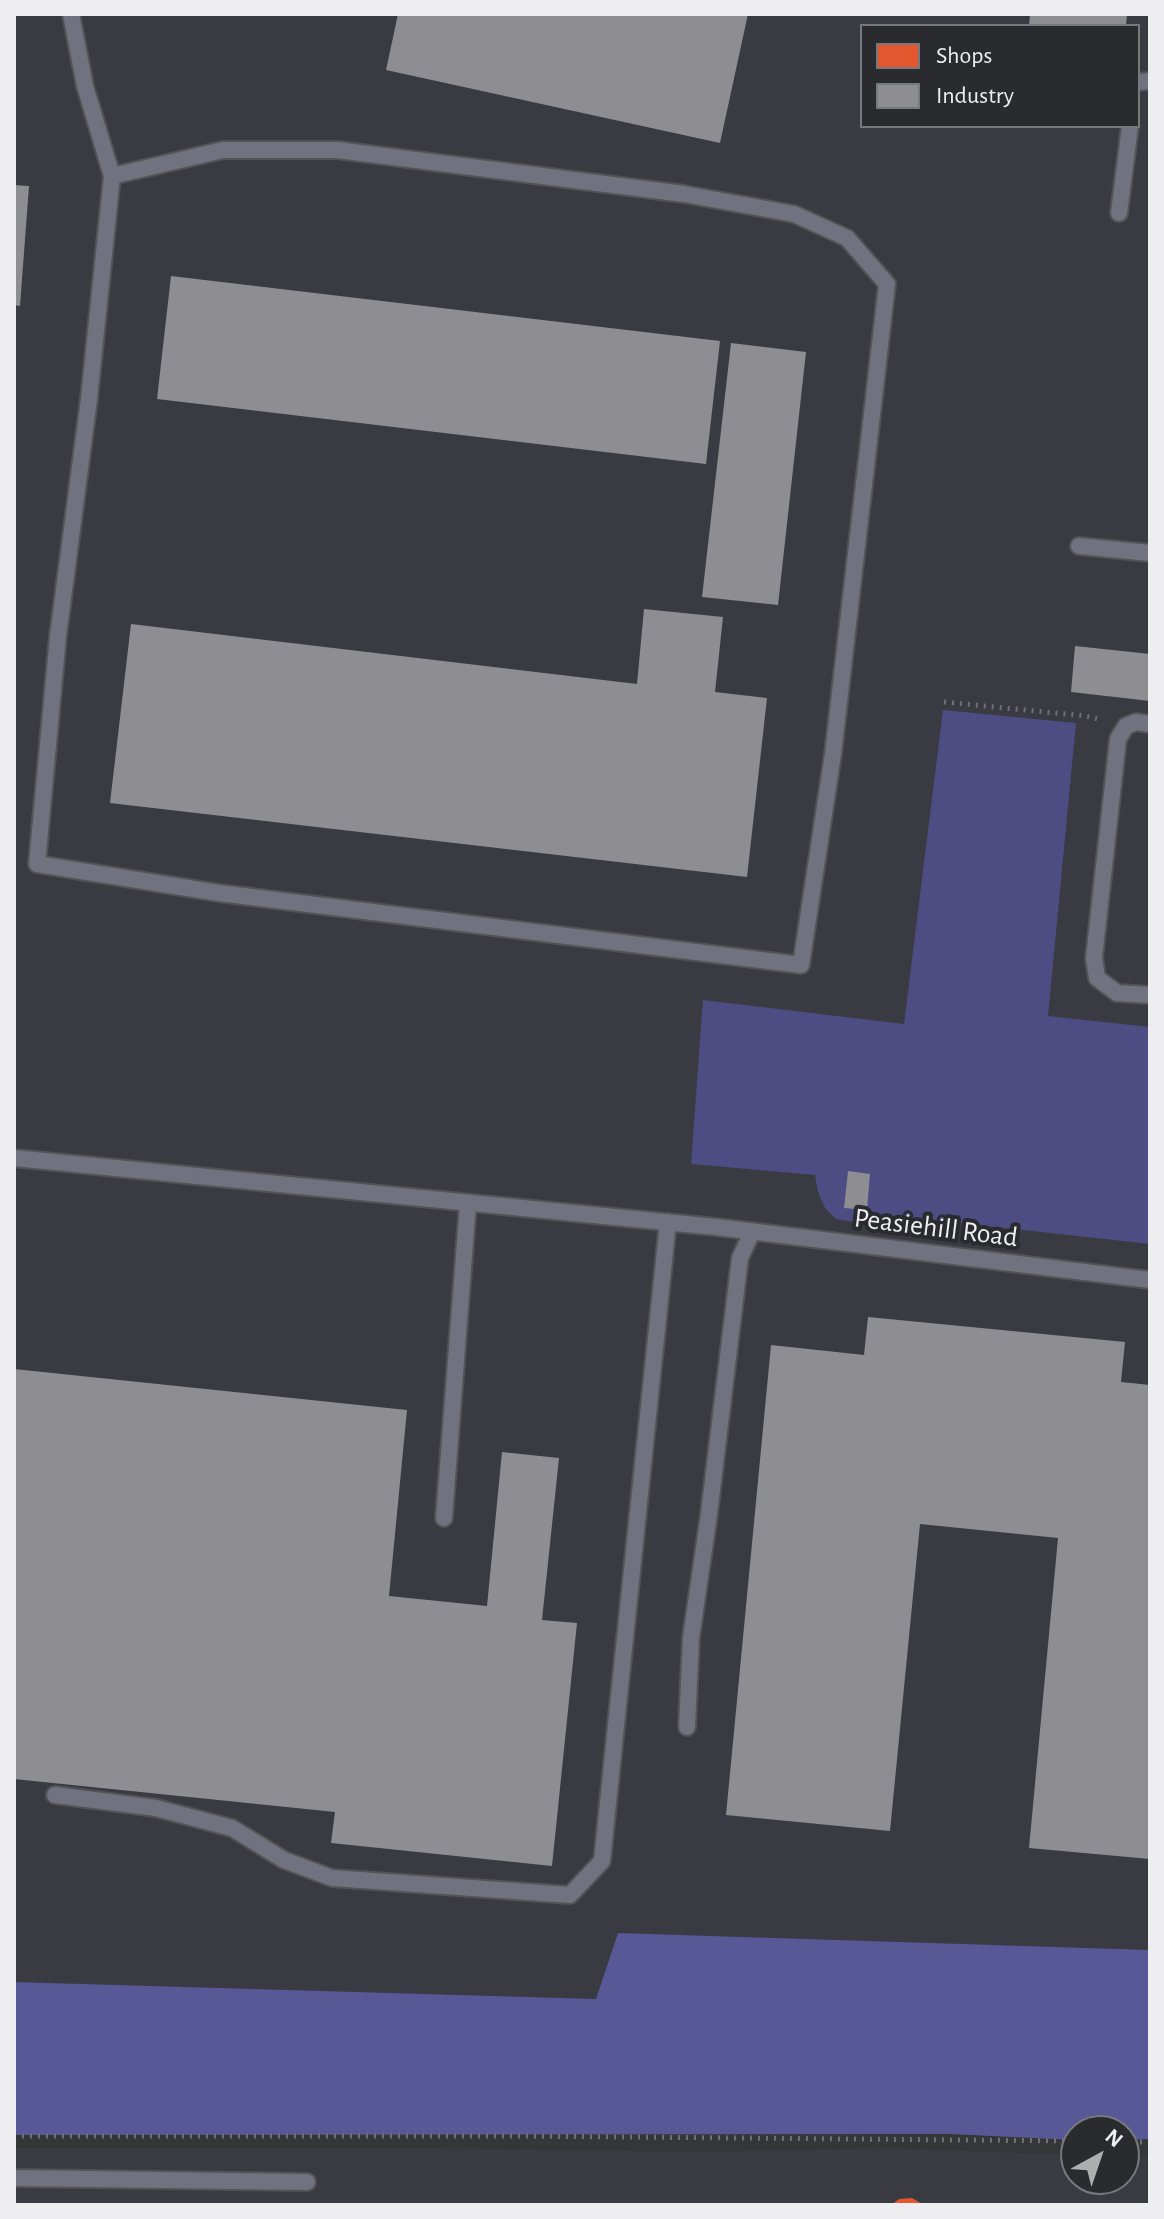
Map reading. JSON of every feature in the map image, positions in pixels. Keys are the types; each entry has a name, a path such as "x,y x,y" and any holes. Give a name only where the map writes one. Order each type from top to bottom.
{"lane":[{"path":"71,14 85,86 112,176 89,399 58,636 37,864 219,893 801,965 833,754 887,284 847,238 794,214 684,194 337,150 223,150 112,176"},
{"path":"1119,213 1130,128"},
{"path":"1079,546 1150,553"},
{"path":"1150,724 1136,722 1126,726 1118,739 1094,958 1097,978 1117,993 1150,995"},
{"name":"Peasiehill Road","path":"14,1158 716,1227 1150,1280"},
{"path":"444,1518 468,1203"},
{"path":"55,1795 156,1808 232,1828 284,1860 332,1878 570,1895 602,1861 668,1222"},
{"path":"687,1727 691,1638 740,1258 752,1232"},
{"path":"14,2178 307,2182"}],"path":[{"path":"944,702 1086,716 1126,726"},
{"path":"14,2136 1060,2141"}],"shaded area":[{"path":"14,14 1150,14 1150,1950 618,1933 596,1999 14,1982"},
{"path":"943,710 1076,723 1048,1016 1150,1027 1150,1244 914,1218 889,1228 836,1219 825,1208 815,1175 691,1164 703,1000 904,1024"},
{"path":"618,1933 1150,1950 1150,2139 1140,2139 1140,2115 1060,2115 1060,2139 950,2134 14,2135 14,1982 596,1999"},
{"path":"14,2148 437,2148 697,2152 889,2148 1060,2154 1060,2195 1140,2195 1140,2158 1150,2158 1150,2205 14,2205"}],"building: Shops":[{"path":"912,2198 924,2205 891,2205 899,2199"}],"building: Industry":[{"path":"398,14 748,14 720,143 386,70"},
{"path":"1030,14 1127,14 1126,24 1029,24"},
{"path":"14,185 29,186 20,306 14,305"},
{"path":"171,276 720,341 706,464 157,399"},
{"path":"731,343 806,352 778,605 702,597"},
{"path":"644,609 723,617 715,692 767,698 747,877 110,803 131,624 637,684"},
{"path":"1075,646 1150,654 1150,701 1071,692"},
{"path":"848,1171 870,1174 867,1210 844,1208"},
{"path":"868,1317 1125,1342 1121,1382 1150,1385 1150,1859 1029,1848 1058,1538 920,1524 890,1831 726,1815 771,1345 864,1355"},
{"path":"14,1369 407,1410 389,1596 487,1606 502,1452 559,1458 542,1620 577,1623 552,1866 331,1843 335,1812 14,1779"}]}
